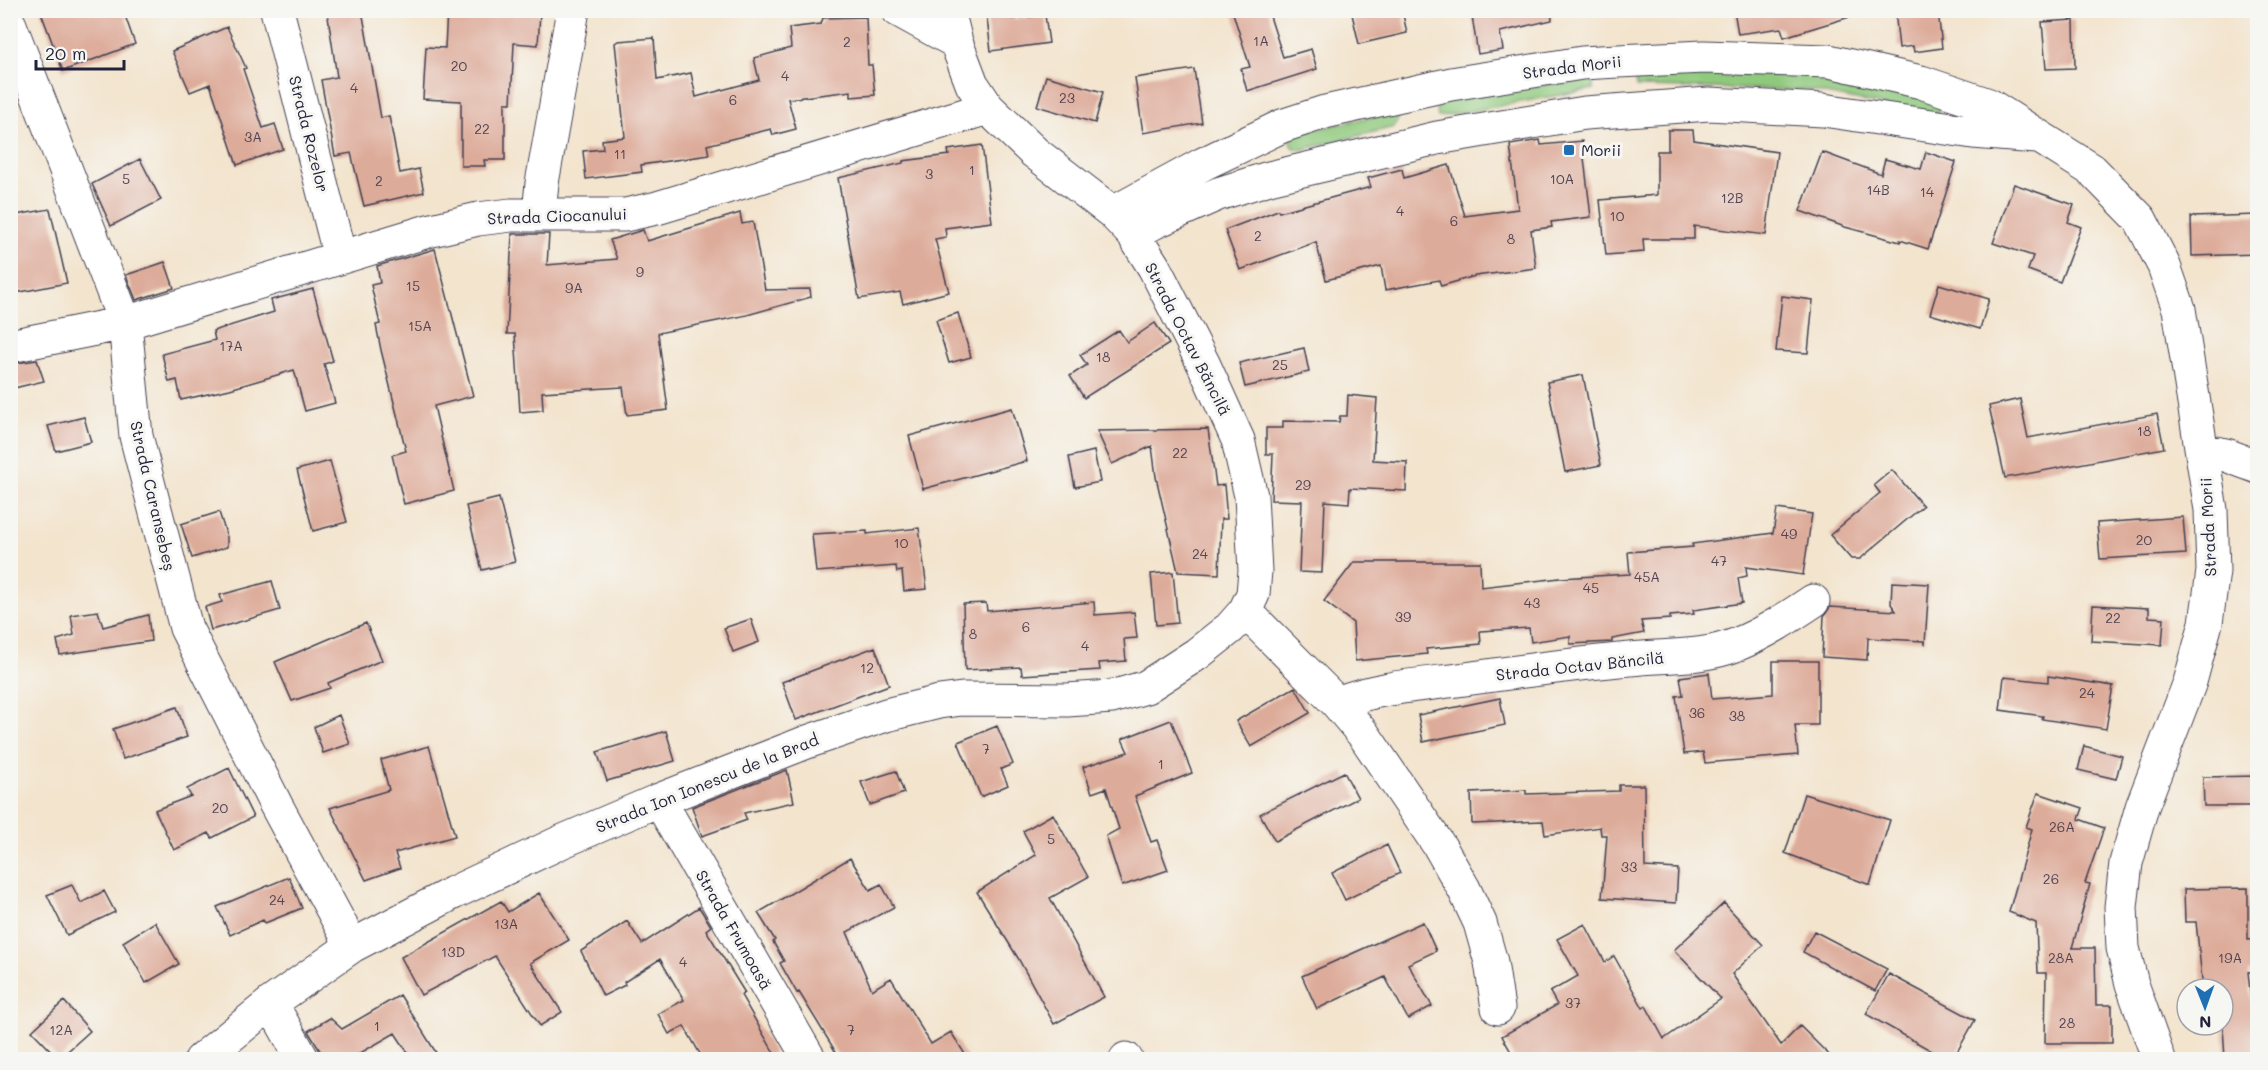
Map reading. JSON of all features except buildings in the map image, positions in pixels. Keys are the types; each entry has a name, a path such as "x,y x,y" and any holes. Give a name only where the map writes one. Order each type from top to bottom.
{"street":[{"name":"Strada Rozelor","path":"277,10 340,257"},
{"path":"539,214 542,183 573,10"},
{"path":"898,10 956,42"},
{"name":"Strada Octav Băncilă","path":"948,10 956,42 972,84 988,108 1034,152 1123,224 1154,267 1199,355 1238,440 1251,496 1256,571 1252,594 1245,611"},
{"name":"Strada Caransebeș","path":"10,25 125,323 136,436 186,628 276,805 352,946"},
{"name":"Strada Morii","path":"1123,224 1186,173 1282,126 1325,112 1416,92 1582,63 1704,57 1829,61 1921,82 1989,105 2092,170 2140,219 2164,266 2179,309 2211,510 2213,571 2206,623 2190,682 2142,807 2126,863 2121,907 2126,957 2132,984 2159,1059"},
{"path":"1618,61 1619,111"},
{"path":"1416,92 1425,140"},
{"name":"Strada Morii","path":"1123,224 1155,222 1218,194 1269,178 1425,140 1585,113 1709,104 1823,110 1973,132 2044,138"},
{"name":"Strada Ciocanului","path":"10,346 125,323 428,231 478,219 539,214 625,215 657,208 988,108"},
{"path":"2203,450 2226,454 2258,466"},
{"name":"Strada Octav Băncilă","path":"1337,703 1356,696 1493,675 1631,658 1695,655 1737,645 1771,628 1813,601"},
{"path":"1245,611 1337,703 1364,735 1440,846 1480,923 1491,962 1498,1008"},
{"name":"Strada Ion Ionescu de la Brad","path":"201,1059 271,1004 352,946 453,893 561,842 659,800 807,742 886,715 939,702 962,699 1067,700 1112,697 1146,687 1197,654 1230,628 1245,611"},
{"name":"Strada Frumoasă","path":"659,800 810,1059"},
{"path":"271,1004 303,1059"}],"green space":[{"path":"1635,72 1811,73 1942,99 1938,116 1805,90 1636,87"},
{"path":"1593,78 1593,89 1438,117 1436,105 1439,100"},
{"path":"1398,111 1399,117 1394,127 1300,150 1292,147 1290,139 1294,134"}],"place":[{"name":"Morii","path":"1569,150"}]}
